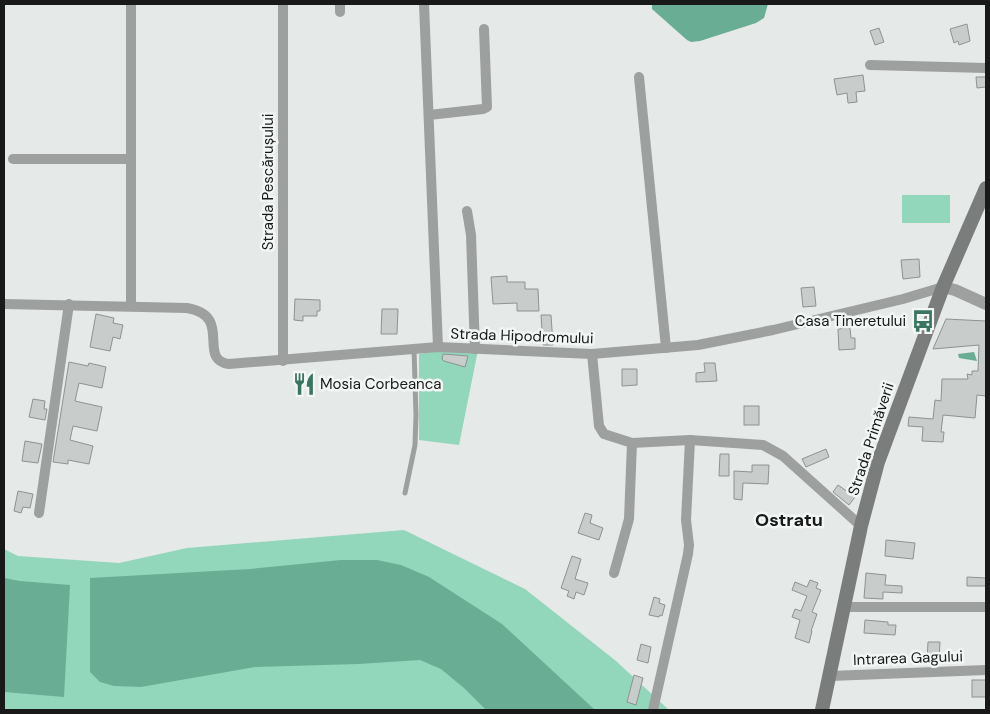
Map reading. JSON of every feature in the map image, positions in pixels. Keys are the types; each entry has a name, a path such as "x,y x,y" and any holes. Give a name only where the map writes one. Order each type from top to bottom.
{"main road":[{"name":"Strada Primăverii","path":"822,710 861,526 886,437 943,287 986,188"}],"street":[{"path":"4,304 131,306 132,4"},
{"name":"Strada Pescărușului","path":"283,4 283,361"},
{"path":"424,4 438,347"},
{"path":"429,115 487,107 484,29"},
{"path":"870,65 986,68"},
{"path":"639,77 666,348"},
{"path":"13,159 131,159"},
{"path":"467,212 471,235 475,349"},
{"path":"943,287 955,290 986,304"},
{"name":"Strada Hipodromului","path":"131,306 199,310 207,315 211,321 214,351 217,358 223,363 283,361 438,347 592,354 698,345 739,338 903,299 943,287"},
{"path":"39,513 68,304"},
{"path":"592,354 599,426 604,434 632,442 690,440 763,445 783,456 861,526"},
{"path":"653,710 688,554 689,545 686,520 690,440"},
{"path":"614,573 629,519 632,442"},
{"path":"844,607 986,607"},
{"name":"Intrarea Gagului","path":"830,676 986,670"}],"lane":[{"path":"405,494 414,445 416,415 414,350"}],"shaded area":[{"path":"652,4 768,4 764,18 756,23 700,41 691,42 652,9"},
{"path":"902,195 950,195 950,223 902,223"},
{"path":"441,350 478,350 459,445 419,440 419,354"},
{"path":"974,352 977,361 959,358 958,354"},
{"path":"404,530 525,589 616,661 669,710 4,710 4,549 18,556 119,563 187,548"},
{"path":"341,560 377,560 401,565 429,577 502,624 595,710 486,710 441,669 420,660 255,667 141,687 114,686 100,682 90,672 90,578 250,569"},
{"path":"4,578 70,585 64,697 4,692"}],"building":[{"path":"967,24 970,41 959,45 958,41 954,43 950,29"},
{"path":"879,28 884,42 875,45 870,31"},
{"path":"863,75 865,91 856,92 857,102 848,103 847,93 837,95 834,79"},
{"path":"976,77 986,77 986,87 977,88"},
{"path":"919,259 920,277 903,279 901,260"},
{"path":"507,276 507,282 525,282 525,289 538,289 539,311 517,311 517,303 493,304 491,277"},
{"path":"814,287 816,306 803,307 801,288"},
{"path":"295,299 320,300 320,311 317,311 317,316 303,316 303,321 294,320"},
{"path":"382,309 398,309 397,334 381,334"},
{"path":"96,314 114,318 113,323 123,325 120,339 113,337 110,351 90,347"},
{"path":"541,315 551,315 553,345 543,345"},
{"path":"946,319 986,321 986,396 977,395 975,418 943,415 941,432 944,432 943,442 922,441 923,427 908,426 909,417 933,419 935,400 941,401 942,379 968,379 967,374 972,375 972,371 978,371 979,345 933,349"},
{"path":"850,328 851,338 855,338 855,349 839,350 838,329"},
{"path":"443,354 468,356 465,367 444,361 442,359"},
{"path":"69,362 88,366 89,363 106,367 102,388 79,383 75,401 102,407 97,431 73,426 70,440 93,446 89,464 68,460 68,464 53,462"},
{"path":"704,363 715,363 717,381 696,382 696,373 705,372"},
{"path":"622,369 637,369 637,385 622,386"},
{"path":"33,399 45,401 44,409 47,409 45,420 29,417"},
{"path":"744,406 759,406 759,425 744,425"},
{"path":"25,441 42,444 38,463 22,461"},
{"path":"826,449 829,457 806,467 802,459"},
{"path":"720,454 729,454 729,476 719,476"},
{"path":"752,465 769,465 768,484 743,483 742,500 734,499 734,471 752,472"},
{"path":"838,485 855,497 849,505 833,492"},
{"path":"18,491 33,494 30,508 23,507 21,513 14,511"},
{"path":"585,513 592,515 590,523 603,528 599,540 578,533"},
{"path":"886,540 915,543 913,559 885,556"},
{"path":"572,556 581,559 575,579 588,583 584,595 576,592 574,599 567,596 569,591 561,588"},
{"path":"866,573 886,575 885,585 902,586 902,593 883,592 883,599 864,598"},
{"path":"967,577 986,578 986,586 967,586"},
{"path":"810,580 818,583 816,588 821,590 812,612 817,614 809,643 795,638 800,620 792,617 795,609 801,611 807,596 792,590 795,582 807,587"},
{"path":"654,597 660,599 659,603 665,605 662,616 660,615 659,617 649,615"},
{"path":"865,620 888,622 888,625 896,625 895,635 864,633"},
{"path":"928,642 940,642 939,661 927,661"},
{"path":"641,644 651,647 648,663 637,660"},
{"path":"634,675 643,678 636,705 627,702"},
{"path":"972,680 986,680 986,697 972,697"}],"place":[{"name":"Casa Tineretului","path":"923,321"},
{"name":"Mosia Corbeanca","path":"304,384"}],"district":[{"name":"Ostratu","path":"789,520"}]}
